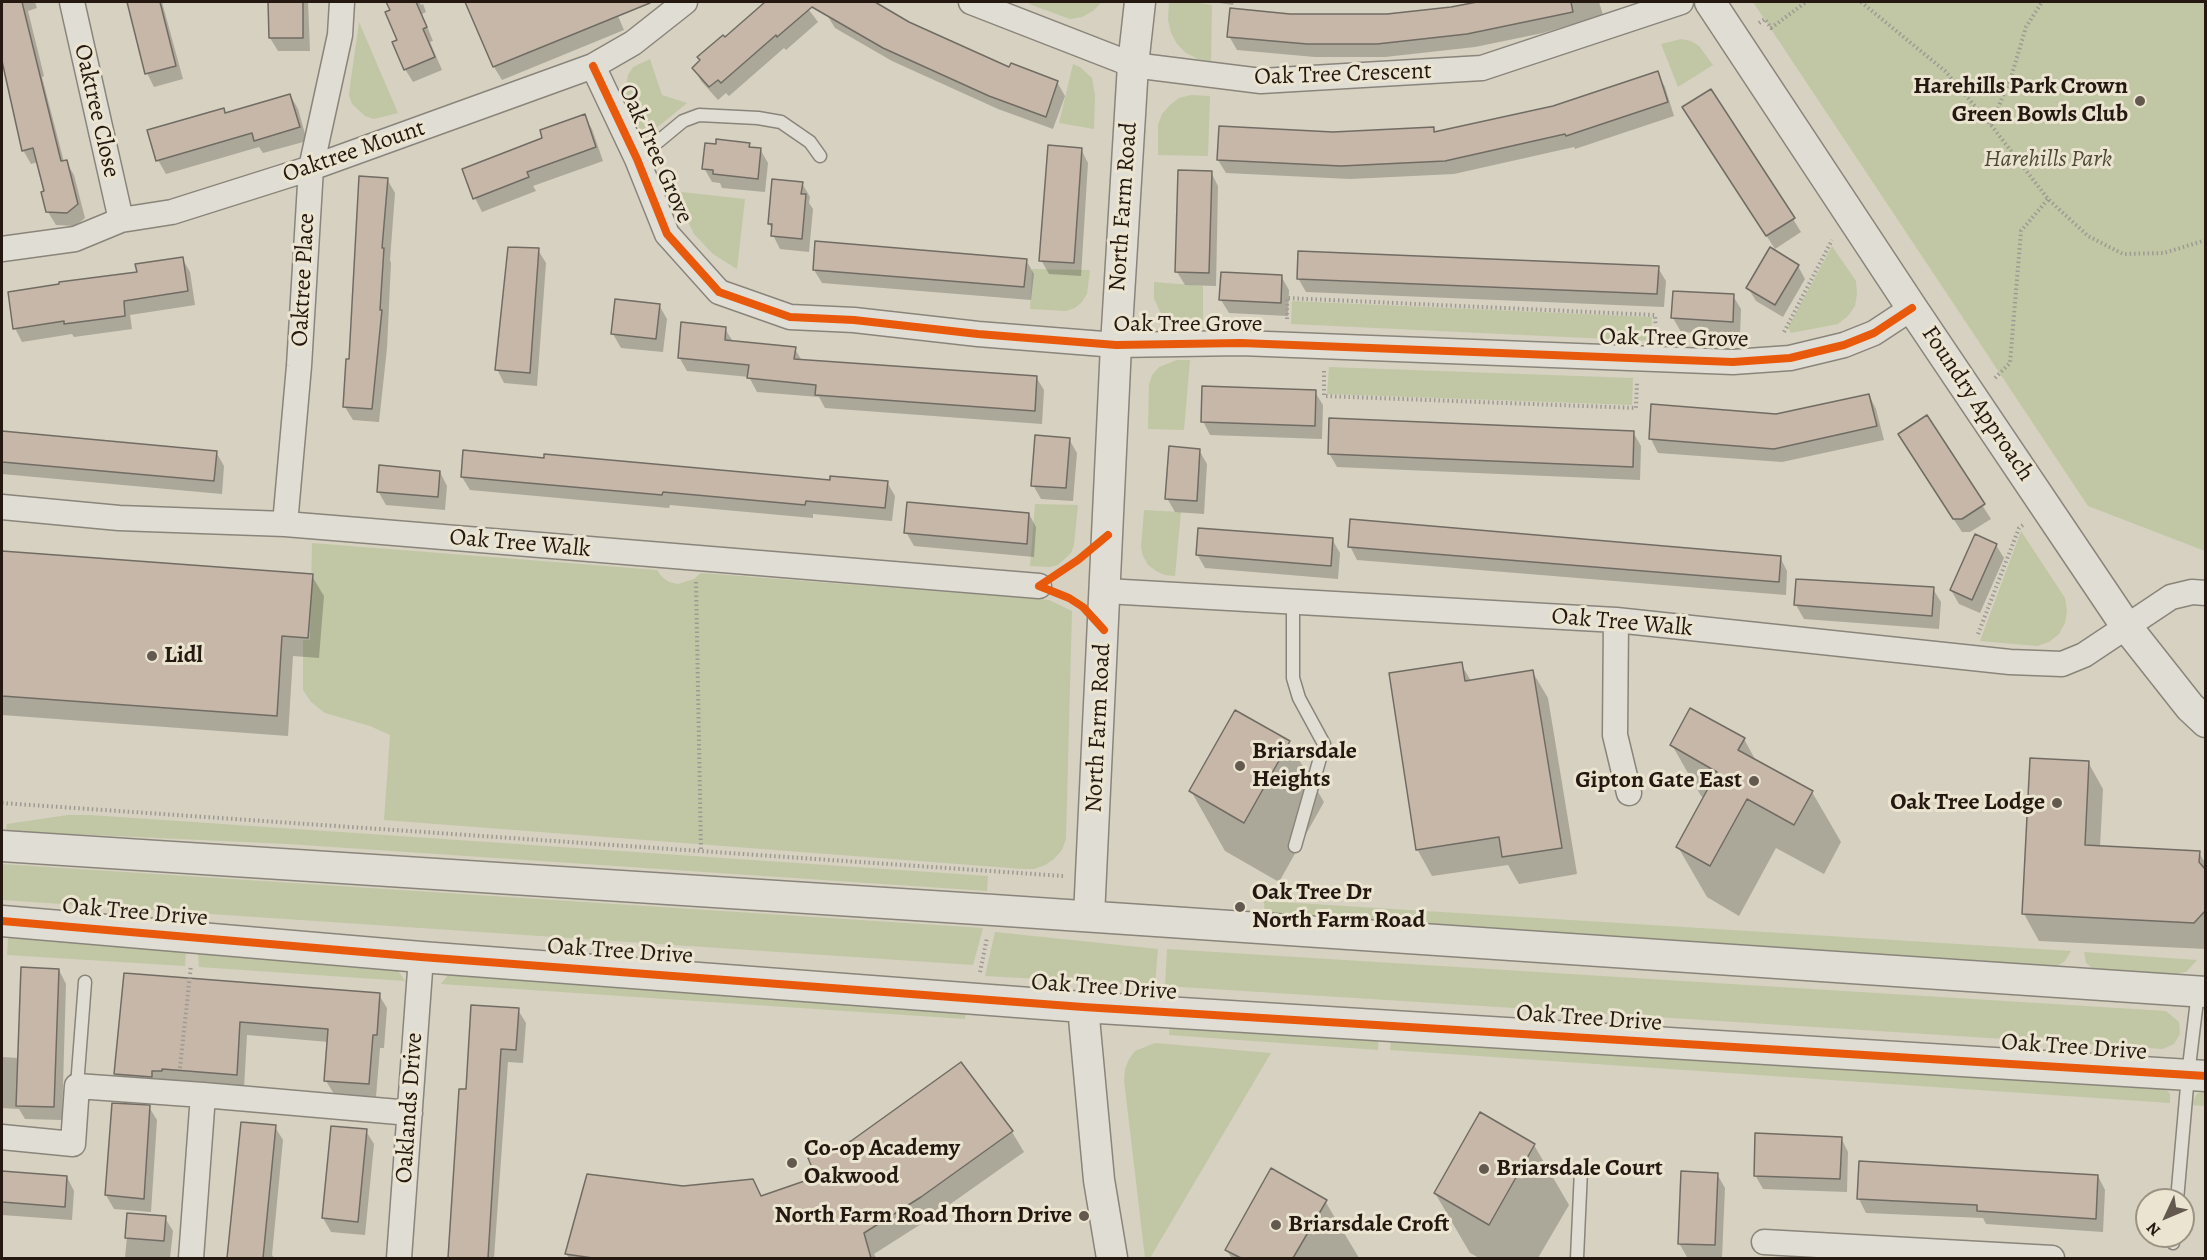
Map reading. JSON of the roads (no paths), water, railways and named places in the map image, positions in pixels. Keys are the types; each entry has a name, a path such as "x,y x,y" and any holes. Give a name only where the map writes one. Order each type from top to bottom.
{"street":[{"name":"Oaktree Close","path":"72,2 121,220"},
{"name":"Oaktree Place","path":"285,525 299,366 311,168 340,35 342,2"},
{"name":"Oaktree Mount","path":"2,249 75,239 121,220 172,212 311,168 593,66 633,43 685,2"},
{"name":"Oak Tree Crescent","path":"970,2 1133,65 1261,81 1482,68 1681,2"},
{"name":"North Farm Road","path":"1089,916 1116,345 1133,65 1140,2"},
{"name":"Foundry Approach","path":"1710,2 2126,626 2190,707 2205,722"},
{"name":"Oak Tree Grove","path":"593,66 638,159 667,234 719,292 790,316 1116,345 1241,343 1733,362 1790,358 1844,345 1874,333 1912,308"},
{"name":"Oak Tree Walk","path":"2,507 119,518 285,525 1039,586"},
{"name":"Oak Tree Walk","path":"1106,591 1616,620 2010,662 2062,664 2084,655 2171,597 2192,592 2205,593"},
{"path":"1616,620 1615,735 1629,793"},
{"path":"2,846 2202,991"},
{"name":"Oak Tree Drive","path":"2,921 421,957 1083,1007 2197,1076"},
{"name":"Oaklands Drive","path":"399,1258 421,957"},
{"path":"1083,1007 1099,1180 1112,1258"},
{"path":"2,1137 73,1144 77,1086 410,1113"},
{"path":"191,1258 203,1095"},
{"path":"1764,1242 1853,1253 2052,1258"}],"lane":[{"path":"638,159 683,122 699,115 758,118 781,122 810,142 820,156"},
{"path":"1293,602 1293,678 1299,698 1324,744 1295,846"},
{"path":"77,1086 85,982"},
{"path":"2179,1188 2197,1076 2202,991"},
{"path":"1577,1258 1581,1170"}],"place":[{"name":"Harehills Park Crown Green Bowls Club","path":"2140,101"},
{"name":"Lidl","path":"152,656"},
{"name":"Briarsdale Heights","path":"1240,766"},
{"name":"Gipton Gate East","path":"1754,781"},
{"name":"Oak Tree Lodge","path":"2057,803"},
{"name":"Oak Tree Dr North Farm Road","path":"1240,907"},
{"name":"Co-op Academy Oakwood","path":"792,1163"},
{"name":"Briarsdale Court","path":"1484,1169"},
{"name":"North Farm Road Thorn Drive","path":"1084,1216"},
{"name":"Briarsdale Croft","path":"1276,1225"}],"park label":[{"name":"Harehills Park","path":"2048,160"}]}
